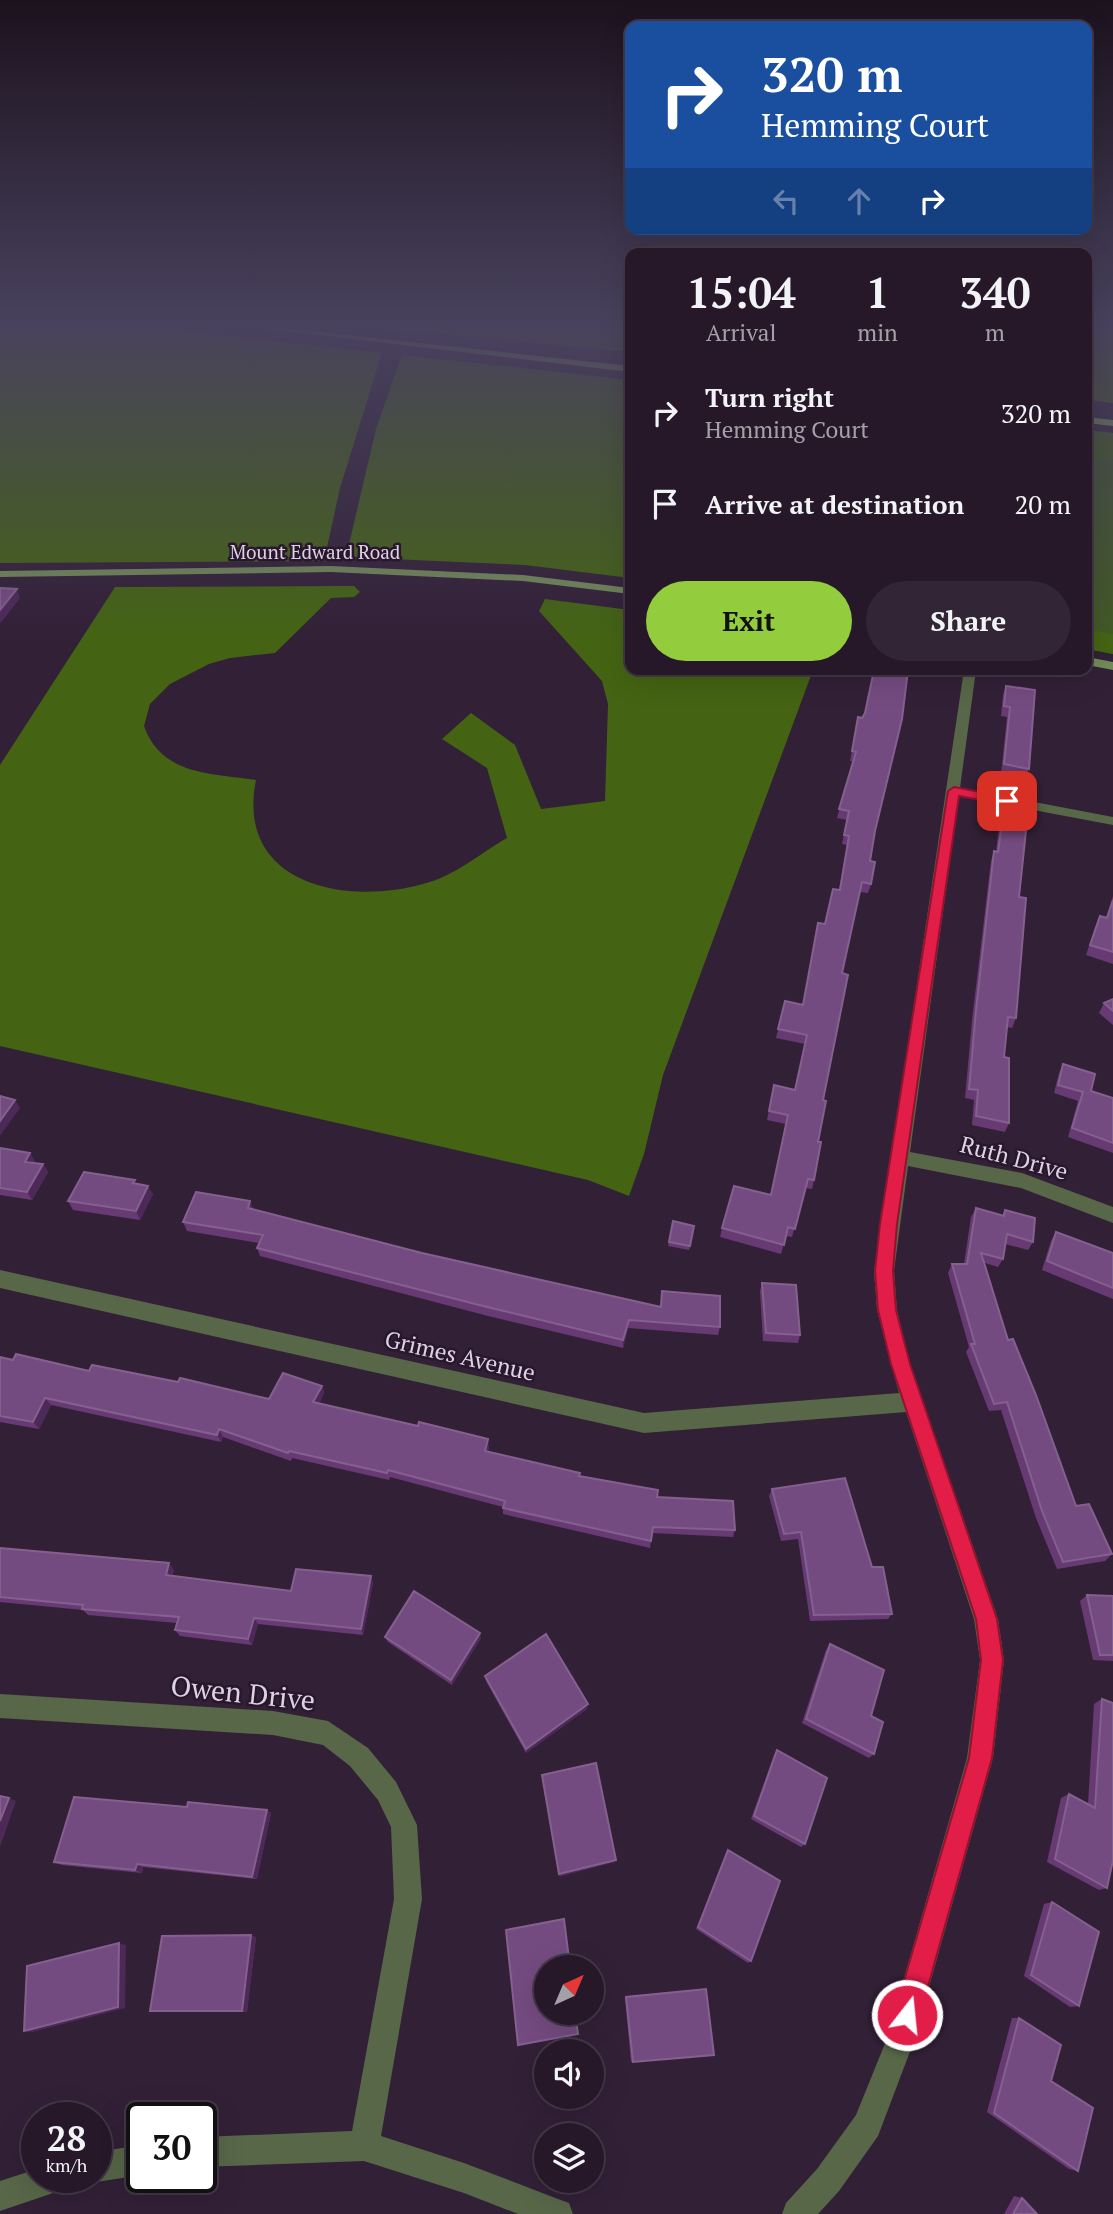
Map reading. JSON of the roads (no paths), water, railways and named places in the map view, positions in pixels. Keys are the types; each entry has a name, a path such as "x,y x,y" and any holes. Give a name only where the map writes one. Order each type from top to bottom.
{"street":[{"name":"Mount Edward Road","path":"0,574 357,570 523,578 625,590"},
{"path":"1092,662 1113,666"},
{"path":"797,2214 828,2180 867,2125 900,2041 980,1758 984,1734 992,1660 986,1619 900,1364 887,1310 884,1271 969,675"},
{"path":"954,791 1113,821"},
{"name":"Ruth Drive","path":"900,1157 1023,1181 1113,1215"},
{"name":"Grimes Avenue","path":"0,1279 644,1423 914,1402"},
{"name":"Owen Drive","path":"0,1706 273,1723 328,1734 359,1757 387,1791 404,1825 408,1899 364,2146"},
{"path":"217,2151 364,2146 464,2178 558,2214"},
{"path":"0,2196 21,2189"}]}
